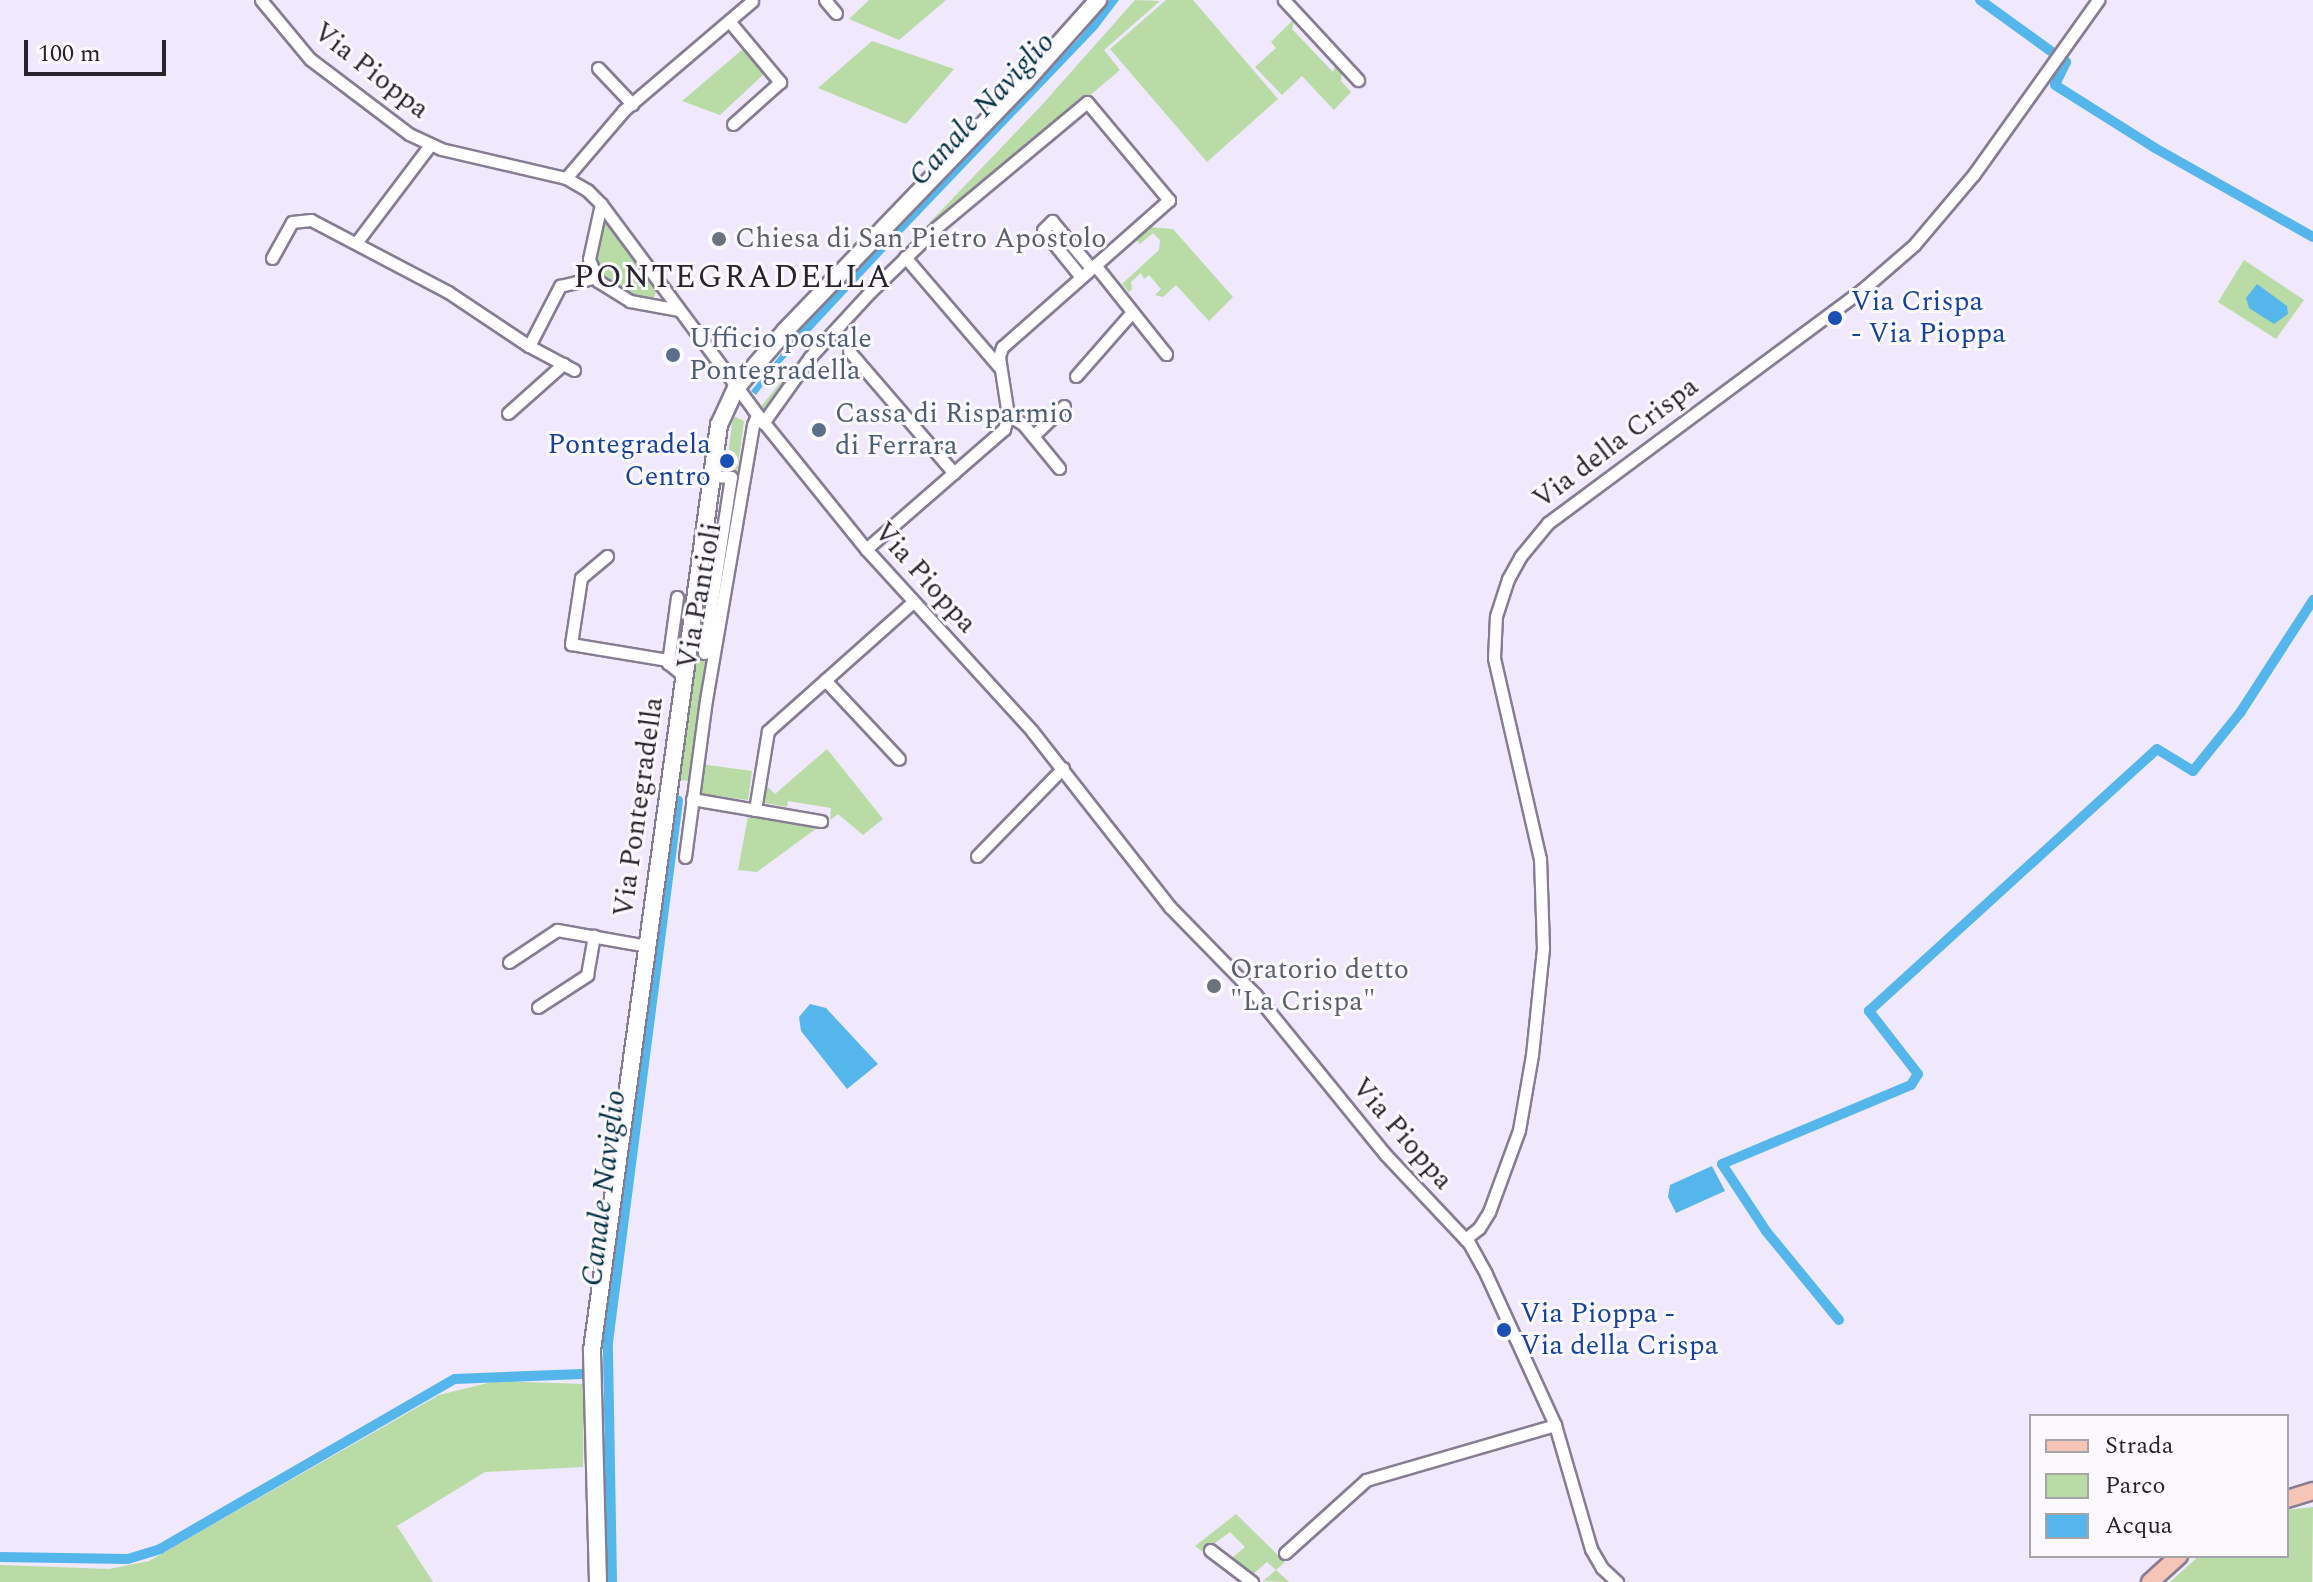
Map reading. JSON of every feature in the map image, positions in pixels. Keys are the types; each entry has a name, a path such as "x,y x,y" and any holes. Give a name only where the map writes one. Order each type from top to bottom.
{"main road":[{"path":"2289,1498 2313,1491"},
{"path":"2150,1582 2177,1558"}],"street":[{"name":"Via Pioppa","path":"261,0 319,67 387,120 430,145 566,178 580,185 601,204 679,310 734,392 760,419 866,549 1063,768 1170,907 1255,994 1385,1154 1465,1239 1486,1274 1555,1425 1591,1549 1609,1580"},
{"path":"825,0 836,13"},
{"name":"Via Pontegradella","path":"598,1582 591,1365 684,676 702,653 713,476 723,413 734,392 832,280 982,128 1098,0"},
{"path":"1284,0 1358,80"},
{"name":"Via della Crispa","path":"1465,1239 1479,1228 1489,1212 1519,1130 1532,1055 1543,948 1540,859 1494,658 1496,616 1508,579 1530,543 1548,523 1902,257 1950,206 2098,0"},
{"path":"566,178 632,104 752,1"},
{"path":"729,21 780,82 733,124"},
{"path":"598,68 632,104"},
{"path":"723,413 739,411 760,419 833,331 905,257 1087,102 1169,200 1002,347 1001,369 1008,415 1001,433 866,549"},
{"path":"356,243 430,145"},
{"path":"601,204 590,245 589,259 595,277 617,296 679,310"},
{"path":"272,258 292,222 311,220 448,292 529,346 569,367 508,413"},
{"path":"1081,277 1043,230 1052,221 1166,354"},
{"path":"905,257 1001,369"},
{"path":"529,346 560,286 595,277"},
{"path":"1076,376 1132,312"},
{"path":"849,351 954,473"},
{"path":"1033,436 1064,406"},
{"path":"1008,415 1033,436 1059,468"},
{"name":"Via Pantioli","path":"685,857 702,653 753,425 760,419"},
{"name":"Via Pontegradella","path":"607,556 581,578 571,644 668,660 684,676"},
{"name":"Via Pontegradella","path":"668,660 677,597"},
{"path":"755,810 768,731 913,602"},
{"path":"825,680 899,759"},
{"path":"977,856 1063,768"},
{"path":"668,784 693,786"},
{"path":"692,799 821,821"},
{"name":"Via Pontegradella","path":"509,962 557,930 647,946"},
{"name":"Via Pontegradella","path":"538,1007 587,975 594,936"},
{"path":"1285,1553 1366,1480 1555,1425"},
{"path":"1210,1550 1252,1582"}],"green space":[{"path":"869,0 946,0 899,40 849,19"},
{"path":"1135,0 1160,1 1104,50 1120,70 913,244 763,420 759,409 803,355 1040,107"},
{"path":"1166,0 1193,0 1278,99 1207,162 1110,49"},
{"path":"1295,18 1292,29 1333,72 1335,67 1342,73 1341,81 1351,92 1334,110 1302,76 1282,95 1255,67 1276,48 1271,42"},
{"path":"872,41 954,69 906,124 818,88"},
{"path":"743,49 765,73 720,115 682,101"},
{"path":"606,222 657,289 654,298 627,295 601,272 596,249 599,227"},
{"path":"1149,227 1173,229 1233,297 1209,321 1176,285 1163,297 1155,295 1161,289 1149,275 1144,279 1141,273 1131,282 1129,292 1122,284 1159,250 1160,240 1153,233 1140,244 1135,239"},
{"path":"2244,260 2304,300 2276,339 2218,302"},
{"path":"733,416 744,421 737,473 726,472"},
{"path":"692,656 707,659 688,781 674,779"},
{"path":"827,749 883,819 863,835 838,814 830,820 831,808 788,801 787,807 765,803 766,785 775,794"},
{"path":"700,764 752,771 748,800 695,793"},
{"path":"748,816 817,828 757,872 738,870"},
{"path":"496,1381 584,1384 583,1467 485,1472 397,1526 433,1582 0,1582 0,1565 109,1569 149,1561 439,1395"},
{"path":"2313,1507 2312,1582 2170,1582 2197,1558 2289,1558 2289,1510"},
{"path":"1236,1514 1285,1562 1276,1570 1267,1562 1252,1575 1232,1558 1245,1547 1230,1532 1203,1552 1195,1546"},
{"path":"1276,1570 1289,1582 1263,1581"}],"water":[{"path":"1109,0 1119,0 1097,29 776,368 756,395 751,391 802,328 1080,37"},
{"path":"2257,284 2287,306 2288,314 2274,324 2249,308 2246,298"},
{"path":"810,1004 826,1008 878,1064 847,1089 801,1031 799,1017"},
{"path":"1712,1166 1725,1191 1676,1213 1668,1197 1670,1185"}],"waterway":[{"path":"1980,0 2066,62 2055,85 2155,148 2313,237"},
{"path":"1839,1320 1766,1231 1722,1164 1911,1085 1918,1074 1869,1011 2157,749 2193,771 2240,713 2313,600"},
{"name":"Canale Naviglio","path":"612,1582 608,1342 678,801"},
{"path":"0,1557 128,1559 160,1549 455,1379 582,1374"}],"place":[{"name":"Chiesa di San Pietro Apostolo","path":"719,239"},
{"name":"Via Crispa - Via Pioppa","path":"1835,318"},
{"name":"Ufficio postale Pontegradella","path":"673,355"},
{"name":"Cassa di Risparmio di Ferrara","path":"819,430"},
{"name":"Pontegradela Centro","path":"727,461"},
{"name":"Oratorio detto \"La Crispa\"","path":"1214,986"},
{"name":"Via Pioppa - Via della Crispa","path":"1504,1330"}],"district":[{"name":"PONTEGRADELLA","path":"733,278"}]}
